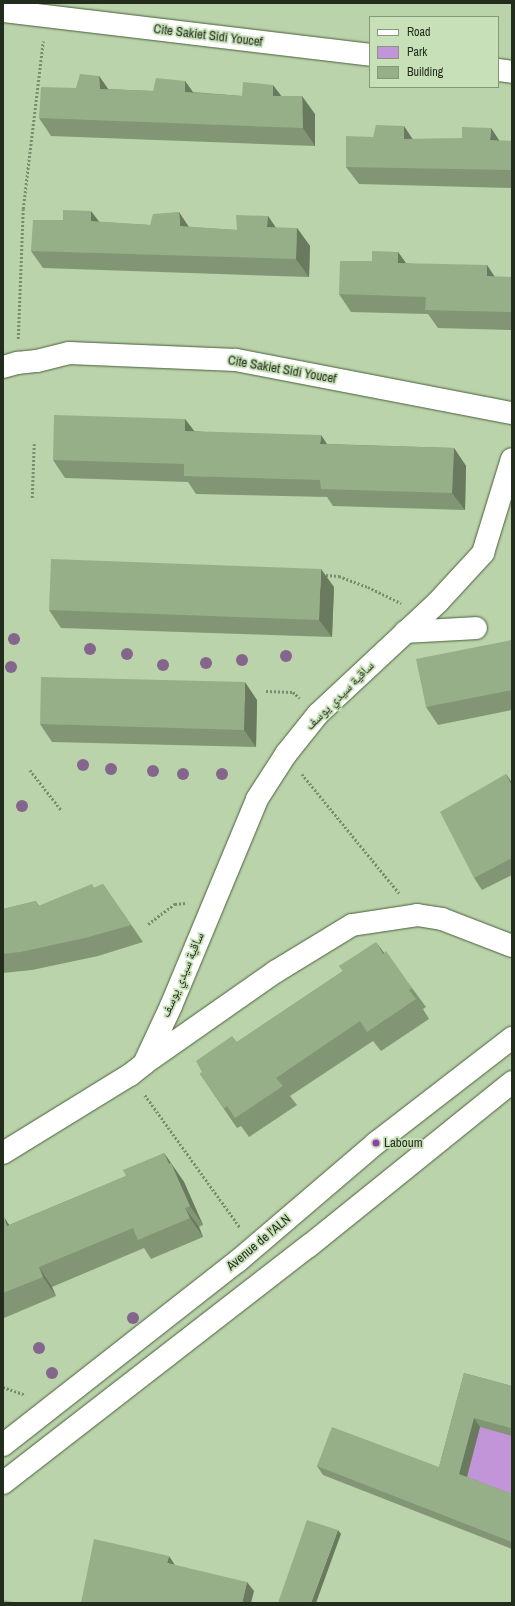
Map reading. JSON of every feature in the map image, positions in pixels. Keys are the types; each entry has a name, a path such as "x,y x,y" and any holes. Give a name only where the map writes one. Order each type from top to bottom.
{"street":[{"name":"Cite Sakiet Sidi Youcef","path":"3,11 45,18 369,55"},
{"path":"499,70 512,72"},
{"name":"Cite Sakiet Sidi Youcef","path":"10,365 36,361 69,353 236,360 512,413"},
{"name":"ساقية سيدي يوسف","path":"137,1069 171,1006 257,799 286,754 318,714 425,614 483,553 512,459"},
{"path":"405,632 476,628"},
{"path":"3,1154 137,1069 275,972 352,925 417,915 442,919 512,946"},
{"name":"Avenue de l'ALN","path":"3,1444 108,1364 254,1247 376,1144 512,1038"},
{"path":"3,1483 309,1246 512,1082"}],"path":[{"path":"10,365 23,209 45,18"},
{"path":"32,498 34,444"},
{"path":"326,576 338,576 368,587 425,614"},
{"path":"266,691 293,692 318,714"},
{"path":"286,754 417,915"},
{"path":"30,770 62,811"},
{"path":"148,924 175,904 186,902 210,910"},
{"path":"137,1069 254,1247"}],"green space":[{"path":"468,1383 512,1400 512,1498 441,1469"}],"building":[{"path":"80,74 99,76 100,89 153,91 156,78 185,81 185,92 242,96 243,82 273,85 273,96 302,96 303,128 39,118 41,87 76,88"},
{"path":"376,125 404,126 404,139 462,138 462,127 491,128 490,140 512,141 512,170 346,167 346,136 373,137"},
{"path":"63,210 91,211 91,221 150,225 153,214 179,212 180,226 237,230 236,215 268,216 267,227 297,228 296,259 31,251 33,220 63,220"},
{"path":"372,251 398,252 398,263 487,265 487,276 512,277 512,312 425,310 426,297 339,294 340,261 372,261"},
{"path":"54,415 185,419 185,431 321,435 320,444 454,448 452,493 321,489 320,480 184,476 184,464 53,460"},
{"path":"51,559 321,569 319,620 49,610"},
{"path":"512,640 512,690 426,707 416,659"},
{"path":"41,677 245,682 244,730 40,724"},
{"path":"506,774 512,786 512,858 474,878 440,812"},
{"path":"92,884 94,888 103,884 131,925 85,938 20,952 3,954 3,909 36,901 38,906"},
{"path":"376,942 383,954 386,951 412,988 409,990 416,999 367,1032 360,1021 276,1078 283,1086 235,1118 227,1106 224,1108 200,1074 202,1072 196,1061 232,1036 237,1042 343,971 339,966"},
{"path":"164,1153 169,1164 171,1163 190,1206 185,1208 190,1218 138,1240 133,1228 39,1267 43,1277 3,1293 4,1217 7,1226 126,1176 123,1170"},
{"path":"464,1373 512,1386 511,1428 474,1418 459,1474 512,1494 512,1542 317,1466 332,1427 439,1467"},
{"path":"307,1520 338,1530 311,1603 278,1603"},
{"path":"94,1539 169,1556 167,1563 247,1582 242,1603 81,1603"},
{"path":"3,1600 19,1603 3,1603"}],"place":[{"name":"Laboum","path":"376,1143"}]}
